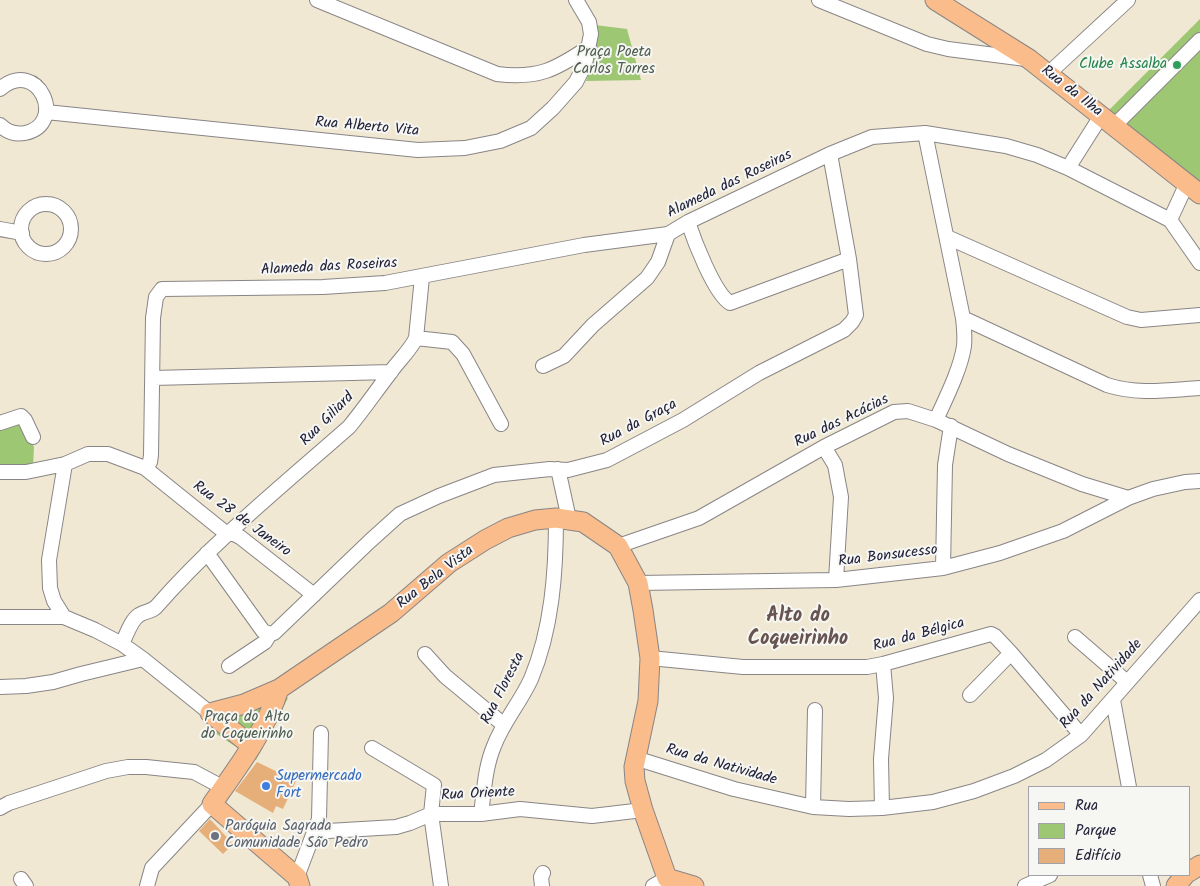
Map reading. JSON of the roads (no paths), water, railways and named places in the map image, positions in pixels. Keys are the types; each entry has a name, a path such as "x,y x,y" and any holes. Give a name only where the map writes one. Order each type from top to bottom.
{"main road":[{"name":"Rua da Ilha","path":"935,0 1029,60 1113,120 1193,189"},
{"name":"Rua Bela Vista","path":"210,713 244,704 280,689 392,613 449,563 466,551 508,528 534,520 562,518 583,522 618,546 638,583 644,610 650,658 647,709 634,767 660,882"},
{"path":"280,689 272,711 252,746 212,804 299,882"},
{"path":"210,713 252,746"},
{"path":"1176,886 1184,876"},
{"path":"660,882 694,886"}],"street":[{"path":"316,0 497,74 519,77 539,74 565,63 589,47"},
{"name":"Rua Alberto Vita","path":"46,112 418,150 465,148 500,141 531,128 553,108 576,82 585,64 591,34 589,22 576,0"},
{"path":"819,0 927,44 948,49 1029,60"},
{"path":"1048,74 1128,0"},
{"path":"1068,168 1113,120 1200,40"},
{"path":"0,89 14,80 23,80 39,88 44,95 46,104 43,121 37,128 29,132 21,134 12,133 0,125"},
{"path":"925,134 965,335 964,348 952,384 936,420"},
{"name":"Alameda das Roseiras","path":"152,378 153,318 156,297 162,289 323,287 385,283 584,245 668,234 688,222 830,154 872,137 925,134 970,139 1006,146 1037,155 1068,168 1170,220"},
{"name":"Rua da Graça","path":"229,666 265,642 267,632 274,633 400,514 439,496 494,475 568,470 607,460 683,420 759,373 844,330 856,315 849,260 830,154"},
{"path":"1193,189 1170,220 1200,264"},
{"path":"688,222 721,296 730,303 849,260"},
{"path":"0,229 22,233"},
{"path":"543,366 564,356 593,325 647,278 658,262 668,234"},
{"path":"947,237 1127,317 1141,320 1200,315"},
{"name":"Rua Giliard","path":"122,644 136,617 141,613 154,609 207,553 349,427 369,403 414,344 422,277"},
{"path":"963,318 1121,390 1140,392 1200,388"},
{"path":"416,338 449,341 455,344 463,354 501,424"},
{"path":"145,468 150,462 151,455 152,378 391,372"},
{"name":"Rua das Acácias","path":"618,546 699,518 824,447 894,412 908,411 936,420 1008,454 1082,484 1128,498"},
{"path":"0,423 20,416 25,420 34,437"},
{"path":"943,568 945,465 951,426"},
{"path":"824,447 835,465 842,497 836,580"},
{"name":"Rua 28 de Janeiro","path":"0,472 26,472 65,464 82,456 101,453 115,456 145,468 227,534 234,534 240,537 314,595"},
{"path":"64,617 54,601 50,588 49,560 65,464"},
{"name":"Rua Floresta","path":"481,814 493,747 530,680 540,656 545,634 552,600 556,551 562,518 558,470"},
{"path":"1128,498 1153,489 1185,482 1200,481"},
{"name":"Rua Bonsucesso","path":"638,583 836,580 943,568 1000,553 1063,531 1128,498"},
{"path":"207,553 267,632"},
{"name":"Rua da Natividade","path":"635,758 734,789 813,807 882,808 933,802 974,791 1014,776 1046,760 1081,735 1200,600"},
{"path":"0,617 64,617 122,644 210,713"},
{"name":"Rua da Bélgica","path":"650,658 743,667 867,667 987,634 996,636 1081,735"},
{"path":"1076,637 1127,682"},
{"path":"970,695 1011,653"},
{"path":"424,654 444,676 504,724"},
{"path":"0,687 53,682 143,659"},
{"path":"882,808 881,759 886,698 883,664"},
{"path":"1113,700 1130,786"},
{"path":"813,807 815,710"},
{"path":"299,882 320,814 321,733"},
{"path":"372,748 434,785 431,814 441,886"},
{"path":"0,808 9,803 114,768 164,768 194,772 224,788"},
{"path":"147,886 152,868 212,804"},
{"name":"Rua Oriente","path":"316,829 328,831 396,827 431,814 481,814 520,808 592,816 643,810"},
{"path":"1025,886 1048,876"}],"place":[{"name":"Clube Assalba","path":"1177,65"},
{"name":"Supermercado Fort","path":"266,786"},
{"name":"Paróquia Sagrada Comunidade São Pedro","path":"215,836"}],"district":[{"name":"Alto do Coqueirinho","path":"798,630"}],"park label":[{"name":"Praça Poeta Carlos Torres","path":"614,62"},
{"name":"Praça do Alto do Coqueirinho","path":"247,726"}]}
